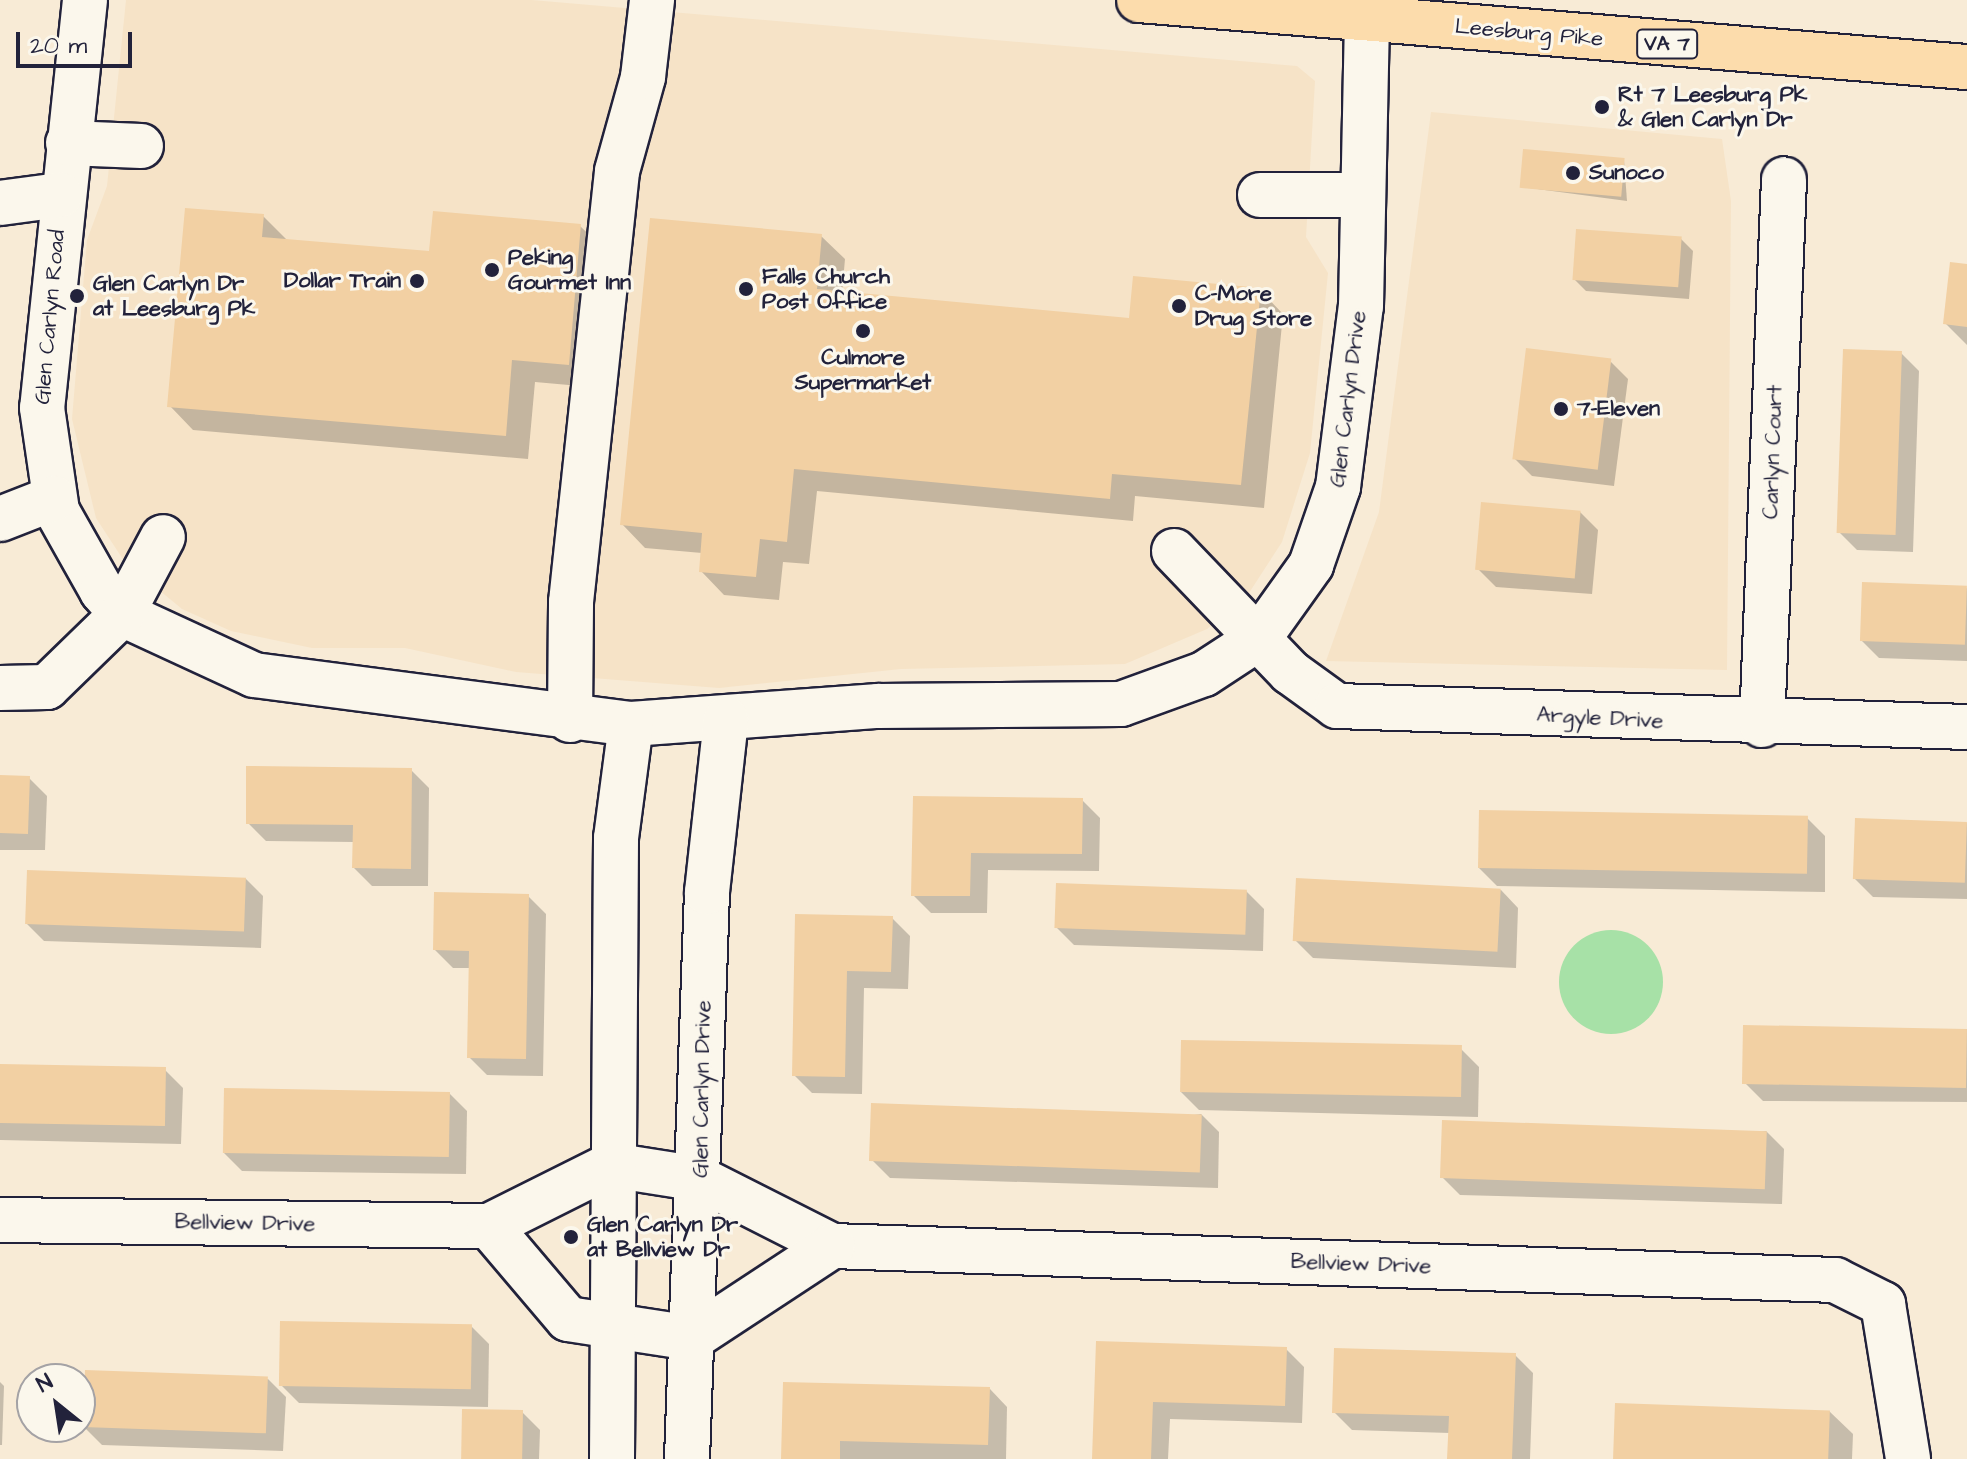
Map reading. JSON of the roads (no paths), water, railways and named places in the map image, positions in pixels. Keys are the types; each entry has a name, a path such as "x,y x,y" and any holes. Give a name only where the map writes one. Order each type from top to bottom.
{"main road":[{"name":"Leesburg Pike","path":"1142,0 1279,6 1367,20 1967,67"}],"street":[{"name":"Glen Carlyn Road","path":"85,0 60,195 42,408 54,498 80,560 122,614"},
{"path":"570,720 571,602 617,171 643,77 652,0"},
{"name":"Glen Carlyn Drive","path":"122,614 254,675 570,720 631,724 878,706 1121,704 1204,674 1259,638 1311,565 1338,487 1361,306 1367,20"},
{"path":"68,143 141,146"},
{"name":"Carlyn Court","path":"1762,725 1784,179"},
{"path":"0,203 60,195"},
{"path":"1260,195 1362,195"},
{"path":"0,519 54,498"},
{"path":"0,688 47,687 122,614 163,537"},
{"name":"Argyle Drive","path":"1174,551 1316,697 1337,706 1762,725 1967,727"},
{"name":"Glen Carlyn Drive","path":"687,1459 700,1179 707,892 726,719"},
{"path":"612,1459 611,1165 616,838 631,724"},
{"name":"Bellview Drive","path":"0,1220 489,1226 611,1165 700,1179 832,1246 1835,1280 1883,1304 1908,1459"},
{"path":"489,1226 568,1319 613,1329 692,1338 832,1246"}],"place":[{"name":"Rt 7 Leesburg Pk & Glen Carlyn Dr","path":"1602,107"},
{"name":"Sunoco","path":"1573,173"},
{"name":"Peking Gourmet Inn","path":"492,270"},
{"name":"Dollar Train","path":"417,281"},
{"name":"Falls Church Post Office","path":"746,289"},
{"name":"Glen Carlyn Dr at Leesburg Pk","path":"77,296"},
{"name":"C-More Drug Store","path":"1179,306"},
{"name":"Culmore Supermarket","path":"863,331"},
{"name":"7-Eleven","path":"1561,409"},
{"name":"Glen Carlyn Dr at Bellview Dr","path":"571,1237"}]}
